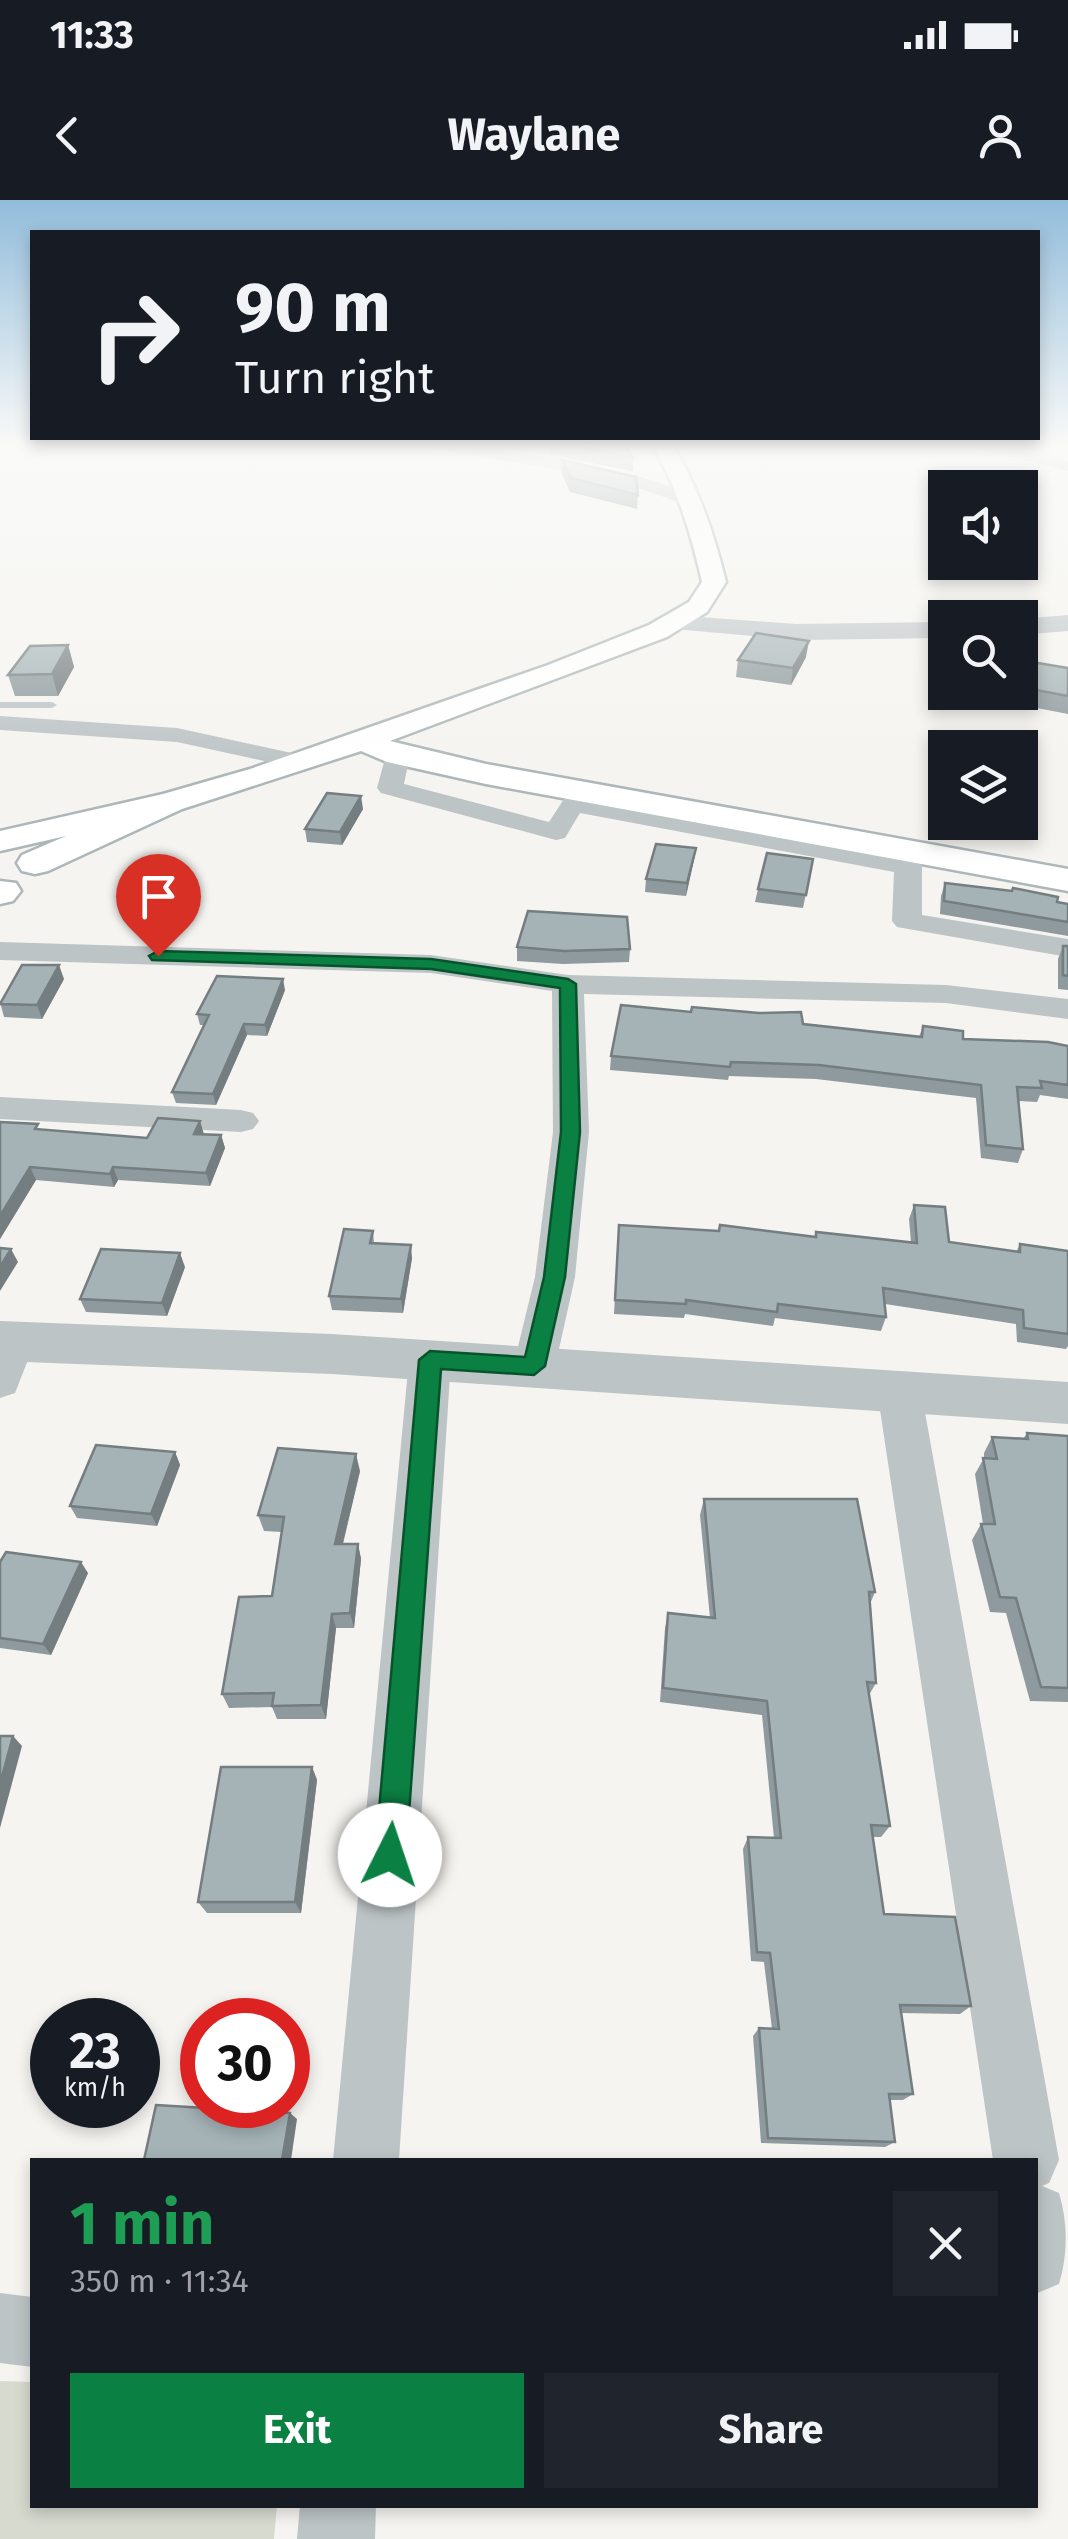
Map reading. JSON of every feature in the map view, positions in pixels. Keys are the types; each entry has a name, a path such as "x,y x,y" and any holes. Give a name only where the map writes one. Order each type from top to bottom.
{"main road":[{"path":"0,842 170,802 301,762 558,671 672,624 698,607 714,582 707,552"},
{"path":"415,722 510,758 1068,862"},
{"path":"362,740 398,755 486,774 1068,880"},
{"path":"1,892 30,874 35,863 170,802"},
{"path":"0,842 26,849 35,863"}],"street":[{"path":"1038,625 1068,623"},
{"path":"672,624 796,632 928,630"},
{"path":"0,724 176,735 301,762"},
{"path":"398,755 390,788 556,832 573,804 908,866 907,921 1068,948"},
{"path":"0,951 431,964 568,984 946,994 1068,1009"},
{"path":"534,1366 554,1277 571,1132 568,984"},
{"path":"0,1108 241,1121"},
{"path":"5,1355 430,1360 1068,1404"},
{"path":"366,2158 430,1360"},
{"path":"900,1390 1026,2158"},
{"path":"0,2328 30,2332"},
{"path":"336,2539 338,2508"}],"lane":[{"path":"0,705 52,705"}],"shaded area":[{"path":"0,2381 30,2382 30,2508 277,2508 274,2539 0,2539"}],"building":[{"path":"756,633 809,641 793,668 738,660"},
{"path":"68,645 52,674 8,675 30,646"},
{"path":"1038,663 1068,668 1068,696 1038,690"},
{"path":"327,793 361,796 340,832 305,829"},
{"path":"656,844 696,848 687,883 646,879"},
{"path":"767,853 813,859 806,895 758,889"},
{"path":"945,883 1012,891 1013,888 1058,897 1057,902 1068,904 1068,922 944,901"},
{"path":"528,911 627,917 630,949 564,951 517,947"},
{"path":"1063,946 1068,946 1068,976 1063,975"},
{"path":"22,965 59,965 37,1005 0,1004"},
{"path":"217,976 283,979 265,1025 244,1024 213,1094 172,1092 209,1015 197,1014"},
{"path":"621,1005 691,1012 692,1007 801,1012 803,1024 922,1037 923,1026 963,1031 963,1039 1048,1042 1068,1046 1068,1085 1040,1081 1042,1088 1017,1087 1023,1149 986,1145 981,1085 819,1065 731,1062 730,1067 611,1056"},
{"path":"158,1118 200,1121 194,1134 221,1135 206,1173 113,1167 110,1174 30,1167 0,1216 0,1122 38,1124 35,1129 147,1138"},
{"path":"914,1205 945,1207 949,1242 1020,1252 1020,1244 1068,1251 1068,1334 1024,1328 1023,1310 883,1288 886,1317 778,1304 777,1312 686,1300 686,1304 615,1300 619,1225 719,1231 720,1225 816,1237 816,1232 917,1243"},
{"path":"344,1229 373,1231 370,1243 411,1245 401,1299 329,1296"},
{"path":"0,1248 11,1249 0,1267"},
{"path":"101,1249 180,1253 162,1303 80,1299"},
{"path":"1027,1433 1068,1436 1068,1688 1041,1687 1016,1598 1000,1597 981,1524 995,1524 983,1458 997,1459 992,1437 1028,1439"},
{"path":"96,1445 175,1452 151,1514 70,1506"},
{"path":"278,1448 356,1454 335,1544 358,1544 350,1613 332,1614 321,1705 272,1706 274,1693 222,1694 239,1597 272,1596 284,1517 258,1515"},
{"path":"704,1499 857,1499 875,1592 869,1592 876,1683 867,1682 890,1826 871,1825 884,1914 955,1917 971,2006 900,2005 913,2094 889,2094 895,2142 768,2138 759,2028 779,2029 770,1953 757,1952 748,1837 781,1838 767,1701 663,1688 668,1613 715,1618"},
{"path":"6,1552 81,1562 43,1644 0,1638 0,1562"},
{"path":"0,1736 13,1736 0,1784"},
{"path":"221,1767 312,1767 295,1902 198,1902"},
{"path":"160,2105 180,2106 180,2128 287,2128 282,2158 144,2158 151,2128 160,2128"}],"route":[{"path":"158,956 431,964 568,984 571,1132 554,1277 534,1366 430,1360 390,1855"}]}
